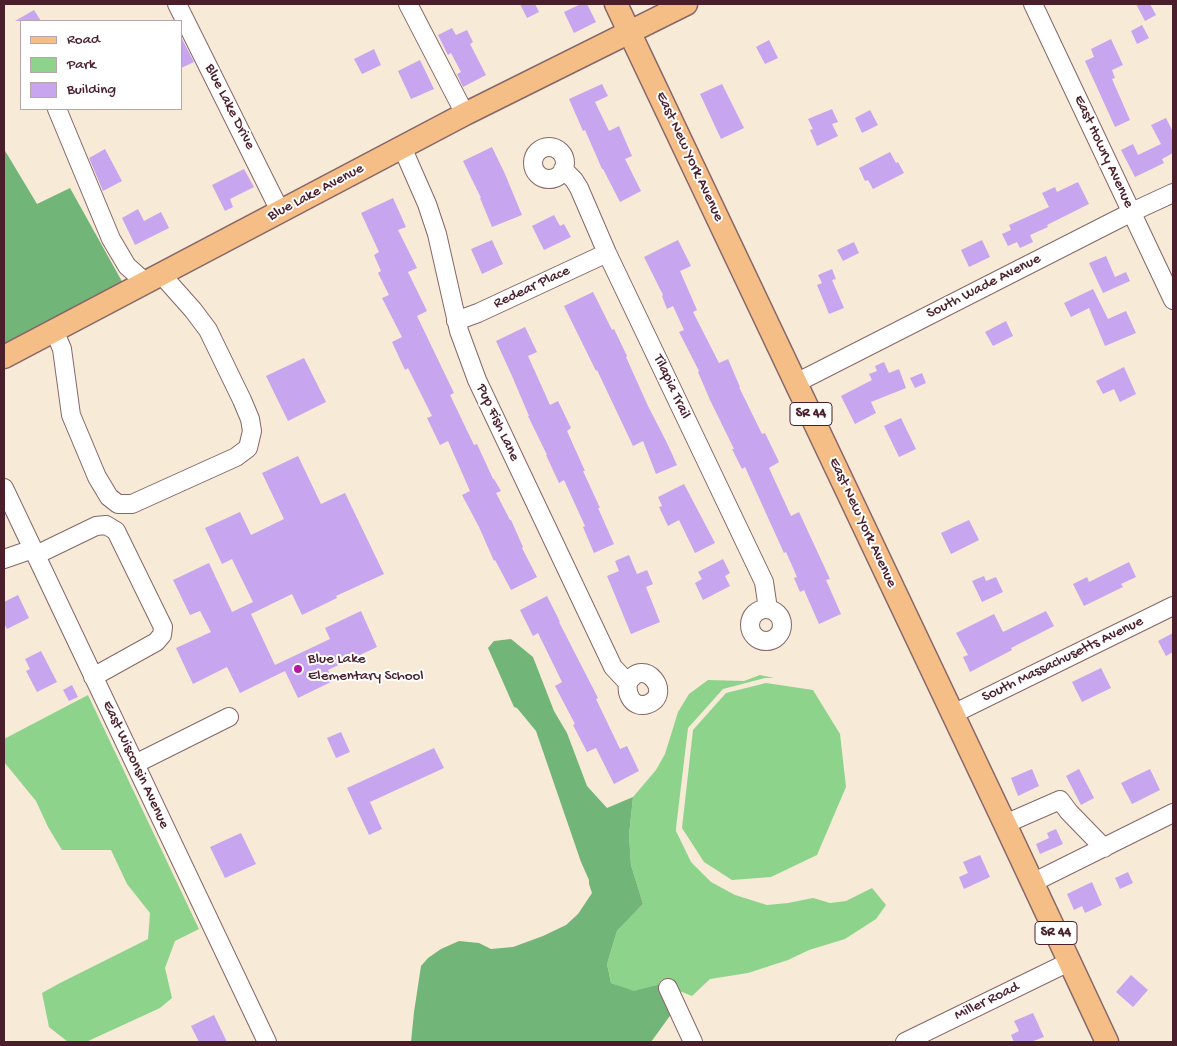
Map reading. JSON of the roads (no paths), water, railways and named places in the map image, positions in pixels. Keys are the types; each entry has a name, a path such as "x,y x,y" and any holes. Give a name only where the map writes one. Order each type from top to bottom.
{"main road":[{"name":"East New York Avenue","path":"616,4 1107,1042"},
{"name":"Blue Lake Avenue","path":"4,357 465,114 686,4"}],"street":[{"name":"Blue Lake Drive","path":"177,4 280,211"},
{"path":"408,4 465,114"},
{"name":"East Howry Avenue","path":"1033,4 1173,300"},
{"path":"54,330 62,349 71,415 97,477 109,497 118,504 132,504 236,457 248,448 252,431 250,419 208,330 193,310 153,278 128,266 111,238 57,110"},
{"name":"Pup Fish Lane","path":"402,148 427,204 437,234 459,331 477,380 613,667 628,683"},
{"name":"Tilapia Trail","path":"564,169 580,188 608,253 764,582 768,609"},
{"name":"South Wade Avenue","path":"796,383 1173,193"},
{"name":"Redear Place","path":"456,320 478,313 608,253"},
{"name":"East Wisconsin Avenue","path":"4,488 266,1042"},
{"path":"4,559 34,552 96,526 106,525 116,531 163,627 162,635 156,642 93,677"},
{"name":"South Massachusetts Avenue","path":"952,714 1173,606"},
{"path":"134,764 229,717"},
{"path":"1005,824 1060,800 1104,848"},
{"path":"1032,883 1173,814"},
{"name":"Miller Road","path":"905,1042 1069,962"},
{"path":"668,988 694,1042"}],"place":[{"name":"Blue Lake Elementary School","path":"298,669"}]}
